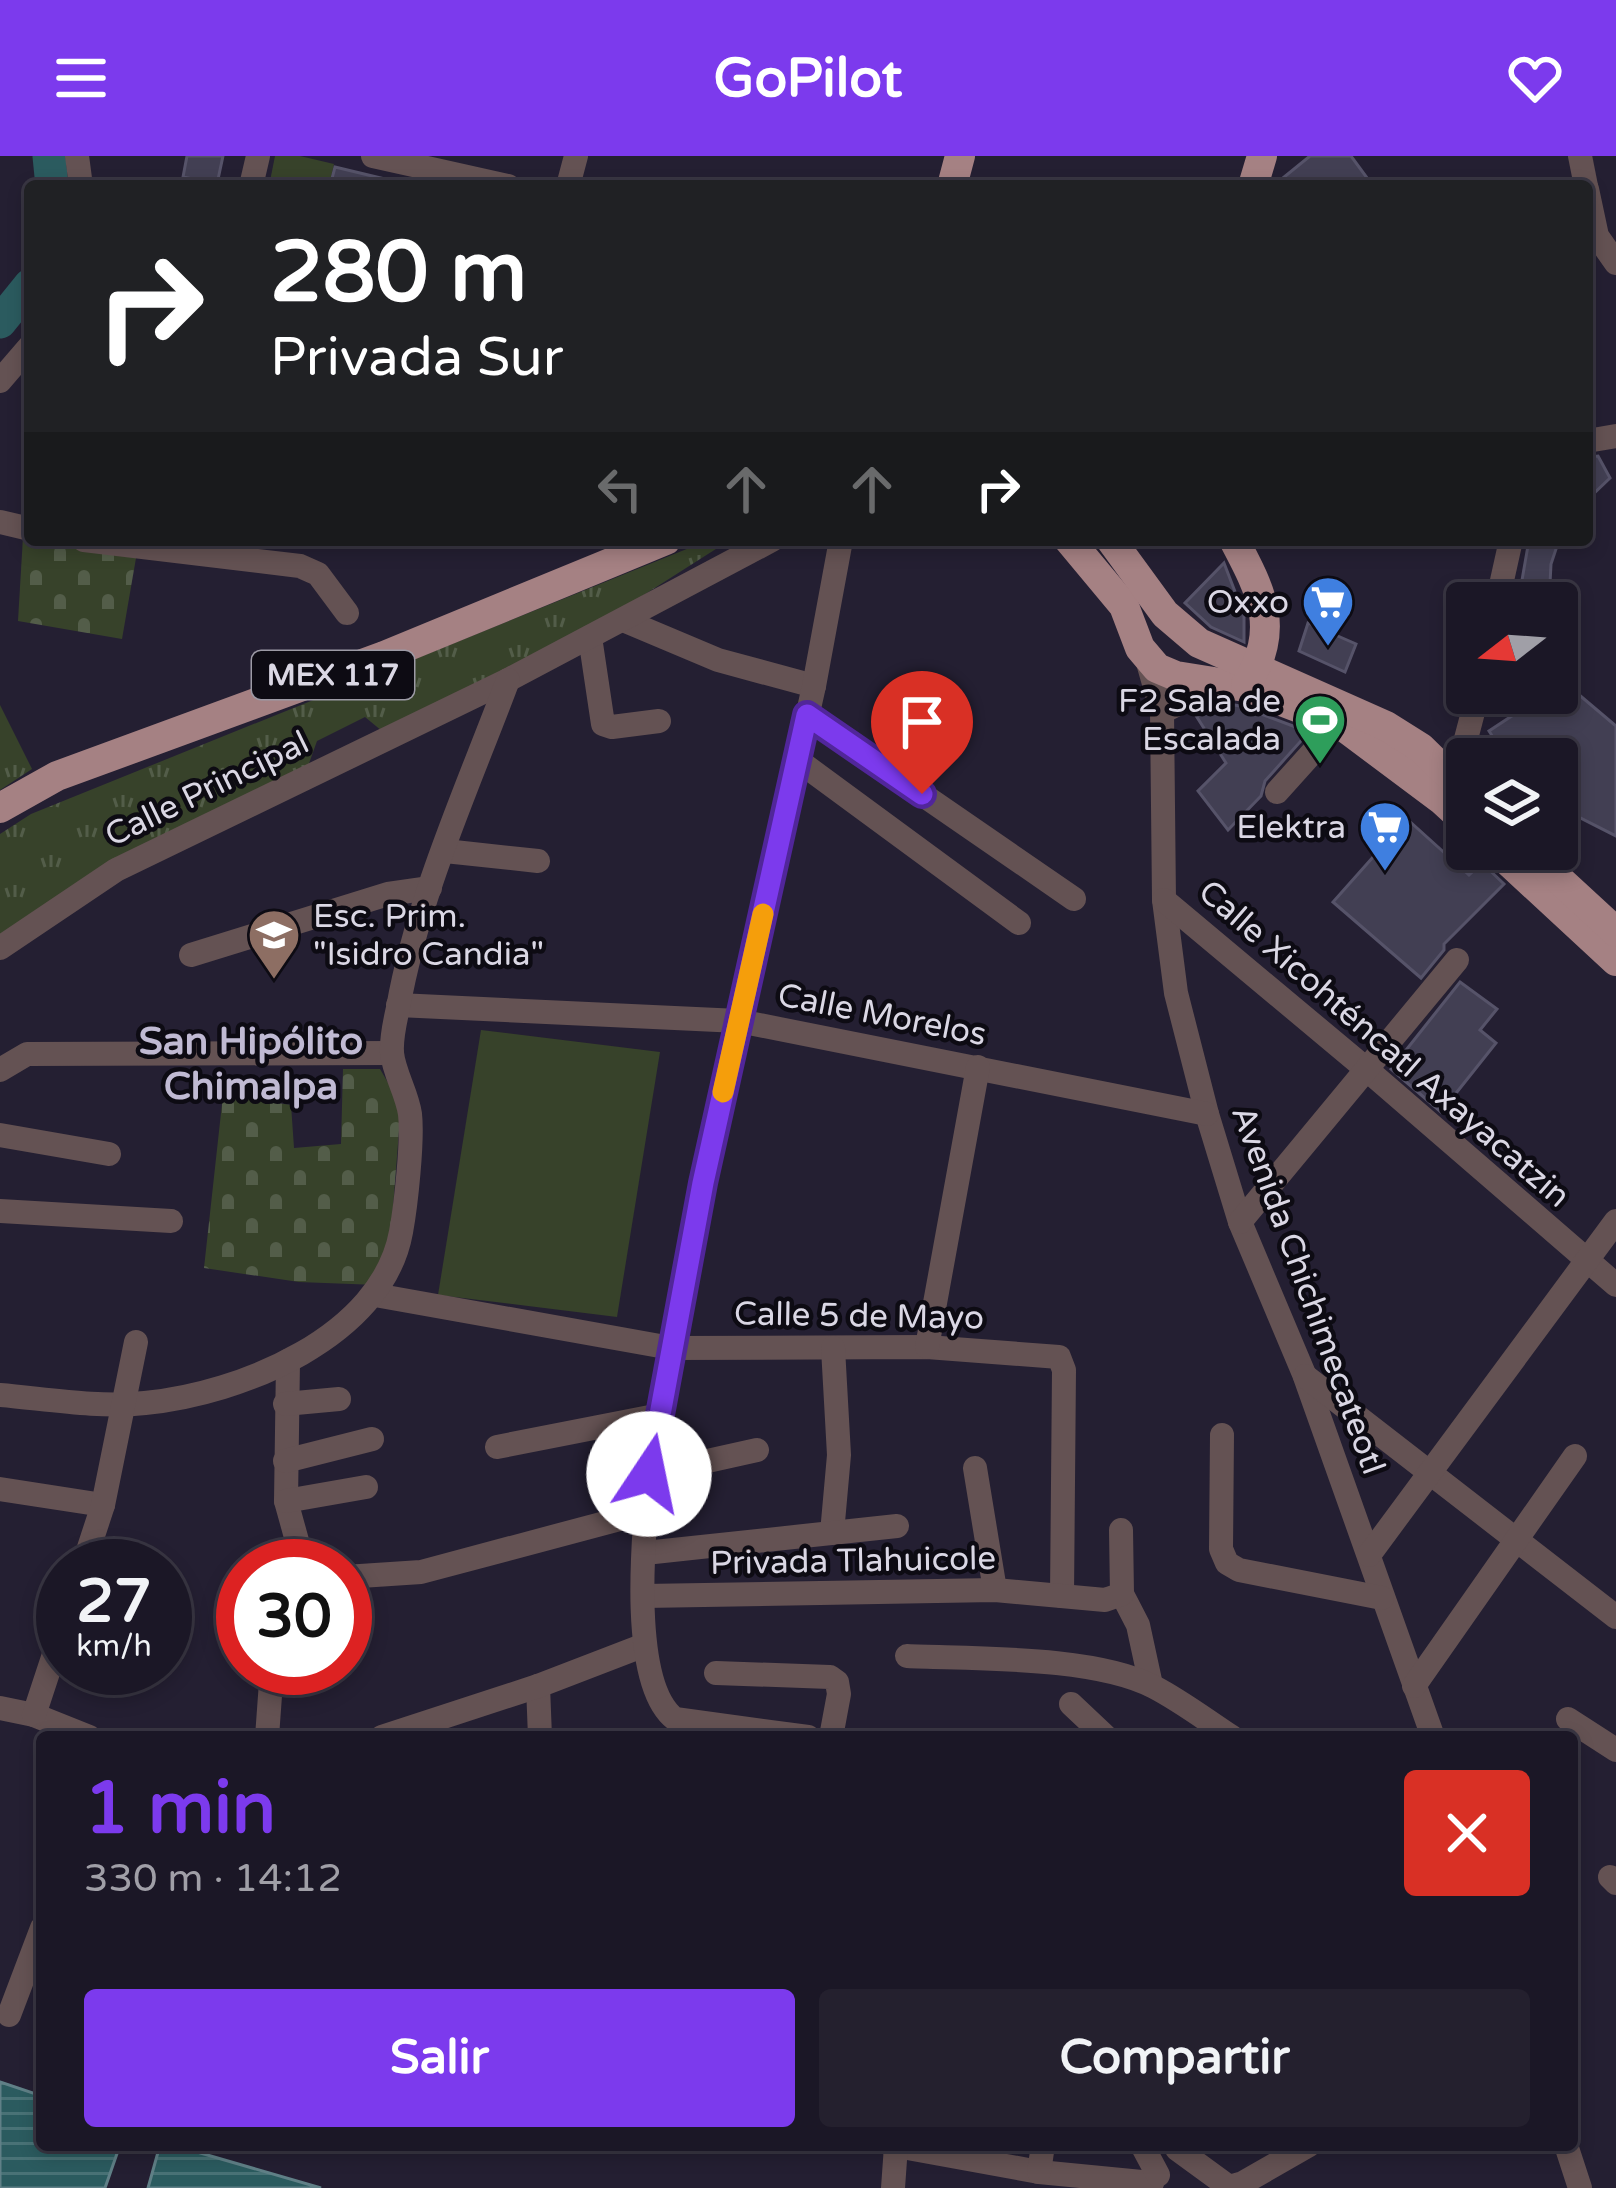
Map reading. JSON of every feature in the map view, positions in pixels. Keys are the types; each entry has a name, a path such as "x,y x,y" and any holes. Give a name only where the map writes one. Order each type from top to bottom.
{"main road":[{"name":"MEX 117","path":"0,808 57,776 402,649 652,546"},
{"path":"1074,546 1124,606 1141,647 1176,676 1241,679 1386,726 1421,748 1446,780"},
{"path":"1115,546 1165,614 1241,679 1339,723 1446,786"},
{"path":"1237,546 1266,616 1267,637 1241,679"},
{"path":"1141,647 1165,614"},
{"path":"1518,870 1616,962"},
{"path":"1549,870 1616,932"}],"street":[{"path":"373,156 481,180"},
{"path":"1593,216 1597,236 1616,263"},
{"path":"0,381 24,353"},
{"path":"170,546 300,566 318,574 347,613"},
{"name":"Calle Principal","path":"0,948 116,870 508,680 761,546"},
{"path":"764,1731 675,1719 665,1712 642,1646 646,1512 671,1348 841,546"},
{"path":"1502,582 1510,546"},
{"path":"622,620 718,660 814,686"},
{"path":"590,637 602,724 658,721"},
{"name":"Avenida Chichimecateotl","path":"1141,647 1162,712 1164,900 1176,993 1207,1114 1240,1222 1304,1374 1430,1731"},
{"path":"1162,712 1241,679"},
{"path":"0,1395 126,1404 216,1389 266,1374 288,1361 375,1295 400,1236 410,1116 392,1053 398,1006 430,888 508,680"},
{"path":"807,715 1074,898"},
{"path":"1277,792 1339,723"},
{"path":"796,759 1019,923"},
{"path":"445,851 538,861"},
{"path":"191,955 388,894 430,888"},
{"name":"Calle Xicohténcatl Axayacatzin","path":"1164,900 1616,1286"},
{"path":"1240,1222 1457,961"},
{"name":"Calle Morelos","path":"398,1006 739,1021 1207,1114"},
{"path":"0,1070 27,1054 392,1053"},
{"path":"927,1347 978,1067"},
{"path":"0,1135 109,1154"},
{"path":"0,1210 171,1221"},
{"path":"1369,1555 1616,1221"},
{"name":"Calle 5 de Mayo","path":"375,1295 671,1348 927,1347 1059,1357 1064,1370 1062,1596"},
{"path":"92,1539 104,1505 136,1342"},
{"path":"832,1534 839,1454 833,1348"},
{"path":"288,1361 286,1502 296,1539"},
{"path":"1304,1374 1616,1617"},
{"path":"285,1404 339,1399"},
{"path":"497,1447 660,1414"},
{"path":"1222,1435 1221,1549 1227,1563 1239,1570 1382,1598"},
{"path":"285,1461 372,1439"},
{"path":"649,1474 757,1450"},
{"path":"1414,1686 1575,1456"},
{"path":"974,1468 995,1590"},
{"path":"286,1502 366,1487"},
{"path":"0,1489 104,1505"},
{"path":"372,1575 421,1572 646,1512"},
{"path":"645,1553 897,1526"},
{"path":"1121,1530 1122,1594 1138,1625 1150,1685"},
{"name":"Privada Tlahuicole","path":"644,1596 995,1590 1105,1600 1122,1594"},
{"path":"400,1731 642,1646"},
{"path":"907,1656 1052,1662 1150,1685 1223,1731"},
{"path":"716,1673 830,1677 837,1682 839,1694 832,1731"},
{"path":"538,1686 540,1731"},
{"path":"34,1715 41,1695"},
{"path":"267,1731 270,1695"},
{"path":"1071,1704 1100,1731"},
{"path":"0,1708 74,1731"},
{"path":"1568,1719 1616,1750"},
{"path":"9,2014 36,1944"},
{"path":"893,2151 893,2188"},
{"path":"925,2151 1039,2172 1153,2182"},
{"path":"1039,2172 1042,2151"},
{"path":"1144,2151 1153,2182"},
{"path":"1153,2182 1176,2151"},
{"path":"1184,2151 1229,2187 1299,2151"},
{"path":"1568,2151 1580,2188"}],"green space":[{"path":"275,156 334,164 330,180 270,180"},
{"path":"23,537 24,546 71,546 136,558 122,639 18,621"},
{"path":"694,546 721,546 606,619 382,731 365,717 317,741 307,769 0,938 0,834 31,814"},
{"path":"0,705 32,769 0,790"},
{"path":"481,1030 660,1052 617,1317 438,1295"},
{"path":"343,1069 380,1069 401,1105 392,1220 378,1285 299,1282 204,1268 223,1095 291,1105 294,1148 341,1144"}],"shaded area":[{"path":"0,2082 36,2094 36,2151 118,2151 105,2188 0,2188"},
{"path":"158,2151 194,2151 321,2188 148,2188"}],"building":[{"path":"187,156 223,156 218,180 183,177"},
{"path":"1310,156 1351,156 1369,180 1280,180"},
{"path":"335,167 389,180 332,180"},
{"path":"1593,456 1598,456 1610,478 1593,494"},
{"path":"1528,546 1557,546 1550,582 1522,582"},
{"path":"1224,563 1244,615 1244,642 1211,627 1185,603"},
{"name":"Oxxo","path":"1308,623 1356,644 1345,672 1299,651"},
{"path":"1578,694 1616,726 1616,836 1578,817 1578,738 1494,738 1489,731 1515,714 1578,714"},
{"path":"1217,702 1309,732 1265,781 1261,796 1228,830 1198,791 1226,763 1195,714"},
{"path":"1407,819 1446,854 1446,870 1463,870 1469,875 1489,870 1504,884 1444,944 1421,978 1333,902"},
{"path":"1460,982 1497,1009 1480,1030 1496,1043 1441,1112 1391,1069"}],"waterway":[{"path":"49,156 51,180"},
{"path":"0,322 24,292"}],"slow traffic":[{"path":"723,1092 763,914"}],"place":[{"name":"Oxxo","path":"1328,648"},
{"name":"F2 Sala de Escalada","path":"1320,766"},
{"name":"Elektra","path":"1385,873"},
{"name":"Esc. Prim. \"Isidro Candia\"","path":"274,981"}],"district":[{"name":"San Hipólito Chimalpa","path":"251,1064"}],"route":[{"path":"649,1474 703,1183 807,715 922,794"}]}
